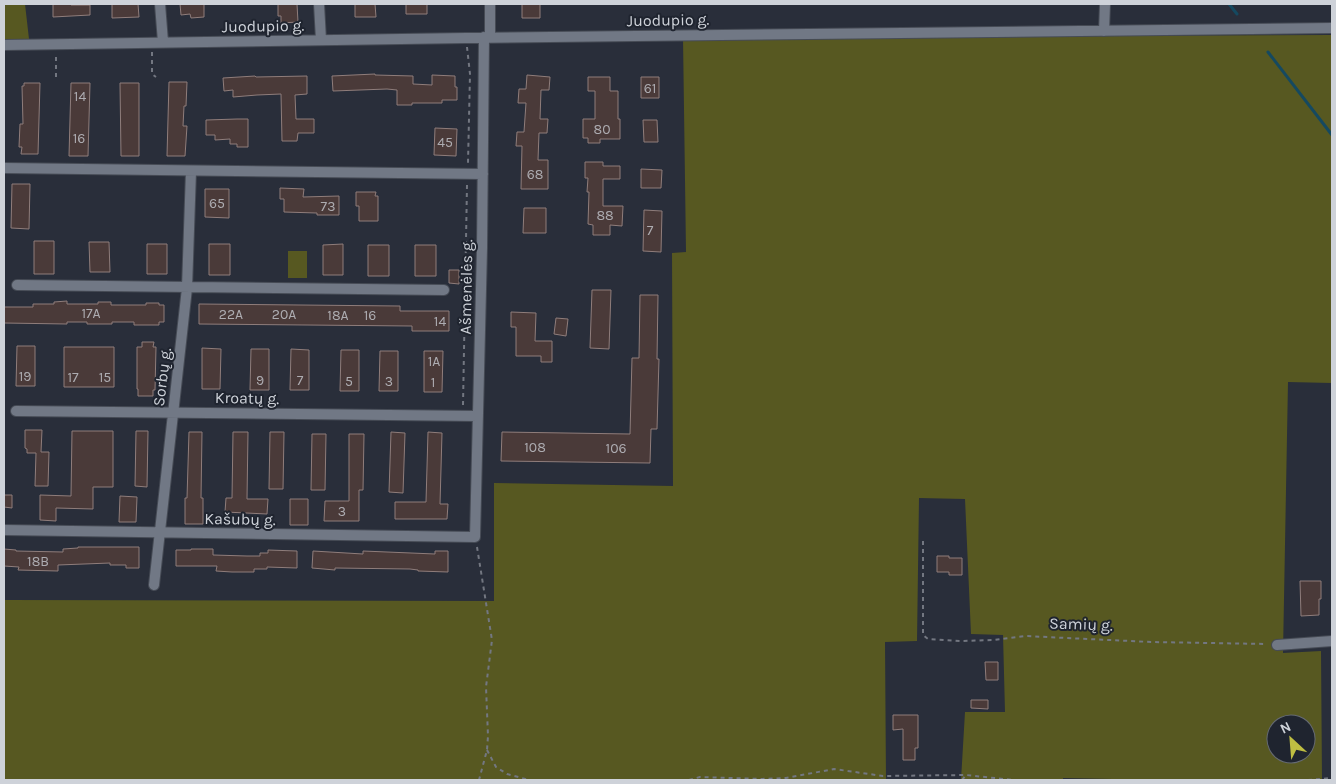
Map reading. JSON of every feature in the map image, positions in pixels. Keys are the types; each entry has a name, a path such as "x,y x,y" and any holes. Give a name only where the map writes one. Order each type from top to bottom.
{"street":[{"path":"157,42 160,4"},
{"path":"319,4 320,40"},
{"name":"Ašmenėlės g.","path":"475,537 483,174 487,37 490,4"},
{"path":"1104,31 1105,4"},
{"name":"Juodupio g.","path":"4,45 487,37 1332,28"},
{"path":"4,168 483,174"},
{"name":"Sorbų g.","path":"154,585 187,288 192,171"},
{"path":"17,285 444,290"},
{"name":"Kroatų g.","path":"16,411 478,416"},
{"name":"Kašubų g.","path":"4,530 160,534 475,537"},
{"path":"1277,644 1332,641"}],"path":[{"path":"463,416 470,74 466,38"},
{"path":"156,77 152,74 157,42"},
{"path":"56,44 56,77"},
{"path":"475,537 492,640 486,687 487,750 479,780"},
{"name":"Samių g.","path":"923,541 923,635 928,639 993,640 1024,636 1151,642 1277,644"},
{"path":"487,750 496,767 507,774 529,780"},
{"path":"689,780 700,776 761,779 786,778 834,769 883,776 966,775 1013,780"},
{"path":"962,780 966,775"},
{"path":"1308,780 1332,778"}],"shaded area":[{"path":"4,4 25,4 29,39 4,39"},
{"path":"1332,35 1332,383 1288,382 1283,653 1321,651 1322,780 1114,780 1063,778 1063,780 961,780 965,712 1005,712 1003,635 971,634 965,499 919,498 917,641 885,642 886,780 4,780 4,600 494,601 494,483 673,486 672,253 686,252 683,38 766,36"},
{"path":"288,251 307,251 307,278 288,278"}],"building":[{"path":"53,4 90,5 90,15 53,17"},
{"path":"112,4 138,4 139,17 112,18"},
{"path":"180,4 204,4 204,17 191,18 190,14 181,15"},
{"path":"278,4 297,4 298,22 281,23 281,16 278,16"},
{"path":"355,4 375,4 376,17 355,17"},
{"path":"406,4 427,4 427,14 406,14"},
{"path":"522,4 540,4 540,18 522,18"},
{"path":"375,74 413,76 413,84 432,85 432,75 455,76 457,100 442,100 442,103 397,105 397,90 333,91 332,76"},
{"path":"527,75 550,77 549,90 541,90 540,119 548,119 547,133 539,133 538,160 548,160 548,189 521,189 522,146 516,146 517,132 524,132 526,103 518,103 519,89 526,89"},
{"path":"307,76 307,94 295,95 296,119 314,119 314,133 298,133 297,141 282,141 281,94 233,97 233,90 224,91 223,78"},
{"path":"588,77 610,77 610,91 618,91 620,139 600,139 600,143 588,143 588,138 583,138 583,119 595,119 595,91 588,91"},
{"path":"641,77 659,77 659,98 641,98"},
{"path":"169,82 187,82 183,126 187,126 185,156 167,156"},
{"path":"24,83 40,83 38,154 21,154 22,147 19,147 20,124 23,124 22,86 24,86"},
{"path":"71,83 90,83 88,156 69,156"},
{"path":"120,83 139,83 139,156 121,156"},
{"path":"248,119 248,147 237,147 237,144 230,144 230,139 215,140 215,135 206,135 206,120"},
{"path":"643,120 657,120 658,142 644,142"},
{"path":"435,128 457,129 456,156 434,155"},
{"path":"585,162 603,162 603,166 620,166 620,179 603,179 603,206 623,206 622,226 610,225 610,235 593,235 593,225 588,224 589,192 587,192 588,178 585,178"},
{"path":"641,169 662,170 661,188 641,188"},
{"path":"12,184 30,184 29,229 11,228"},
{"path":"280,188 304,189 303,197 339,196 339,215 284,212 284,199 280,199"},
{"path":"205,189 229,189 229,218 205,217"},
{"path":"356,192 376,192 375,196 378,196 378,221 359,221 359,206 356,206"},
{"path":"524,208 546,208 546,233 523,233"},
{"path":"644,210 662,211 661,252 643,251"},
{"path":"34,241 54,241 54,274 34,274"},
{"path":"89,242 109,242 110,272 90,272"},
{"path":"147,244 167,244 167,274 147,274"},
{"path":"209,244 230,244 230,275 209,275"},
{"path":"343,244 343,275 323,275 323,245"},
{"path":"368,245 389,245 389,276 368,276"},
{"path":"415,245 436,245 436,276 415,276"},
{"path":"449,270 459,270 459,284 449,283"},
{"path":"592,290 611,290 609,349 590,348"},
{"path":"640,295 658,295 657,429 651,429 650,463 501,461 502,432 630,434 632,358 639,358"},
{"path":"67,301 67,304 111,302 111,305 159,303 159,305 164,305 164,322 159,322 159,325 134,325 134,322 112,322 112,324 87,324 87,322 67,322 67,324 4,323 4,307 33,307 33,304 54,304 54,302"},
{"path":"199,304 400,306 400,311 449,311 449,331 412,331 412,326 199,324"},
{"path":"511,312 536,313 535,341 552,341 552,362 541,362 541,356 516,356 516,327 511,327"},
{"path":"556,318 568,319 566,336 554,334"},
{"path":"142,342 154,342 153,347 156,347 155,390 153,390 153,396 138,396 137,347 142,347"},
{"path":"17,346 35,346 35,386 16,386"},
{"path":"64,347 114,347 114,387 64,387"},
{"path":"202,348 221,349 220,389 202,389"},
{"path":"251,349 269,349 269,390 250,390"},
{"path":"291,349 309,350 309,390 290,390"},
{"path":"341,350 359,350 359,391 340,391"},
{"path":"380,351 398,351 398,391 379,391"},
{"path":"424,351 443,351 442,392 424,392"},
{"path":"25,430 42,430 41,452 49,452 48,486 35,486 36,453 27,453 25,448"},
{"path":"72,431 113,431 113,487 93,487 93,509 56,508 56,521 40,520 40,495 71,496"},
{"path":"136,431 148,431 147,487 135,486"},
{"path":"189,432 202,432 201,498 203,498 203,524 185,524"},
{"path":"233,432 248,432 247,499 268,499 267,514 225,512 226,498 232,498"},
{"path":"270,432 284,432 283,489 269,489"},
{"path":"391,432 405,433 403,493 389,492"},
{"path":"428,432 442,433 440,504 448,504 447,519 395,519 395,502 426,502"},
{"path":"312,434 326,434 325,490 311,490"},
{"path":"349,434 364,434 363,490 359,490 359,521 324,521 325,501 349,501"},
{"path":"4,495 12,495 12,508 4,507"},
{"path":"120,496 137,497 136,522 119,522"},
{"path":"290,499 308,499 308,525 290,525"},
{"path":"78,547 139,547 139,568 126,568 126,565 110,565 110,563 58,565 58,571 18,570 19,567 4,566 4,549 63,552 63,549"},
{"path":"213,549 213,555 247,556 260,556 260,553 268,553 268,550 297,551 297,568 267,567 267,569 254,569 254,572 232,572 216,571 217,566 176,566 176,550"},
{"path":"313,551 363,554 363,551 435,554 435,551 448,551 448,572 410,569 335,568 335,570 312,568"},
{"path":"937,556 962,558 962,575 949,575 949,572 937,572"},
{"path":"1300,581 1321,581 1319,615 1301,616"},
{"path":"985,662 998,662 998,680 986,680"},
{"path":"971,700 988,700 988,709 971,708"},
{"path":"893,715 918,715 918,748 915,748 915,760 903,760 903,729 893,730"}],"waterway":[{"path":"1229,4 1237,14"},
{"path":"1268,52 1332,135"}]}
